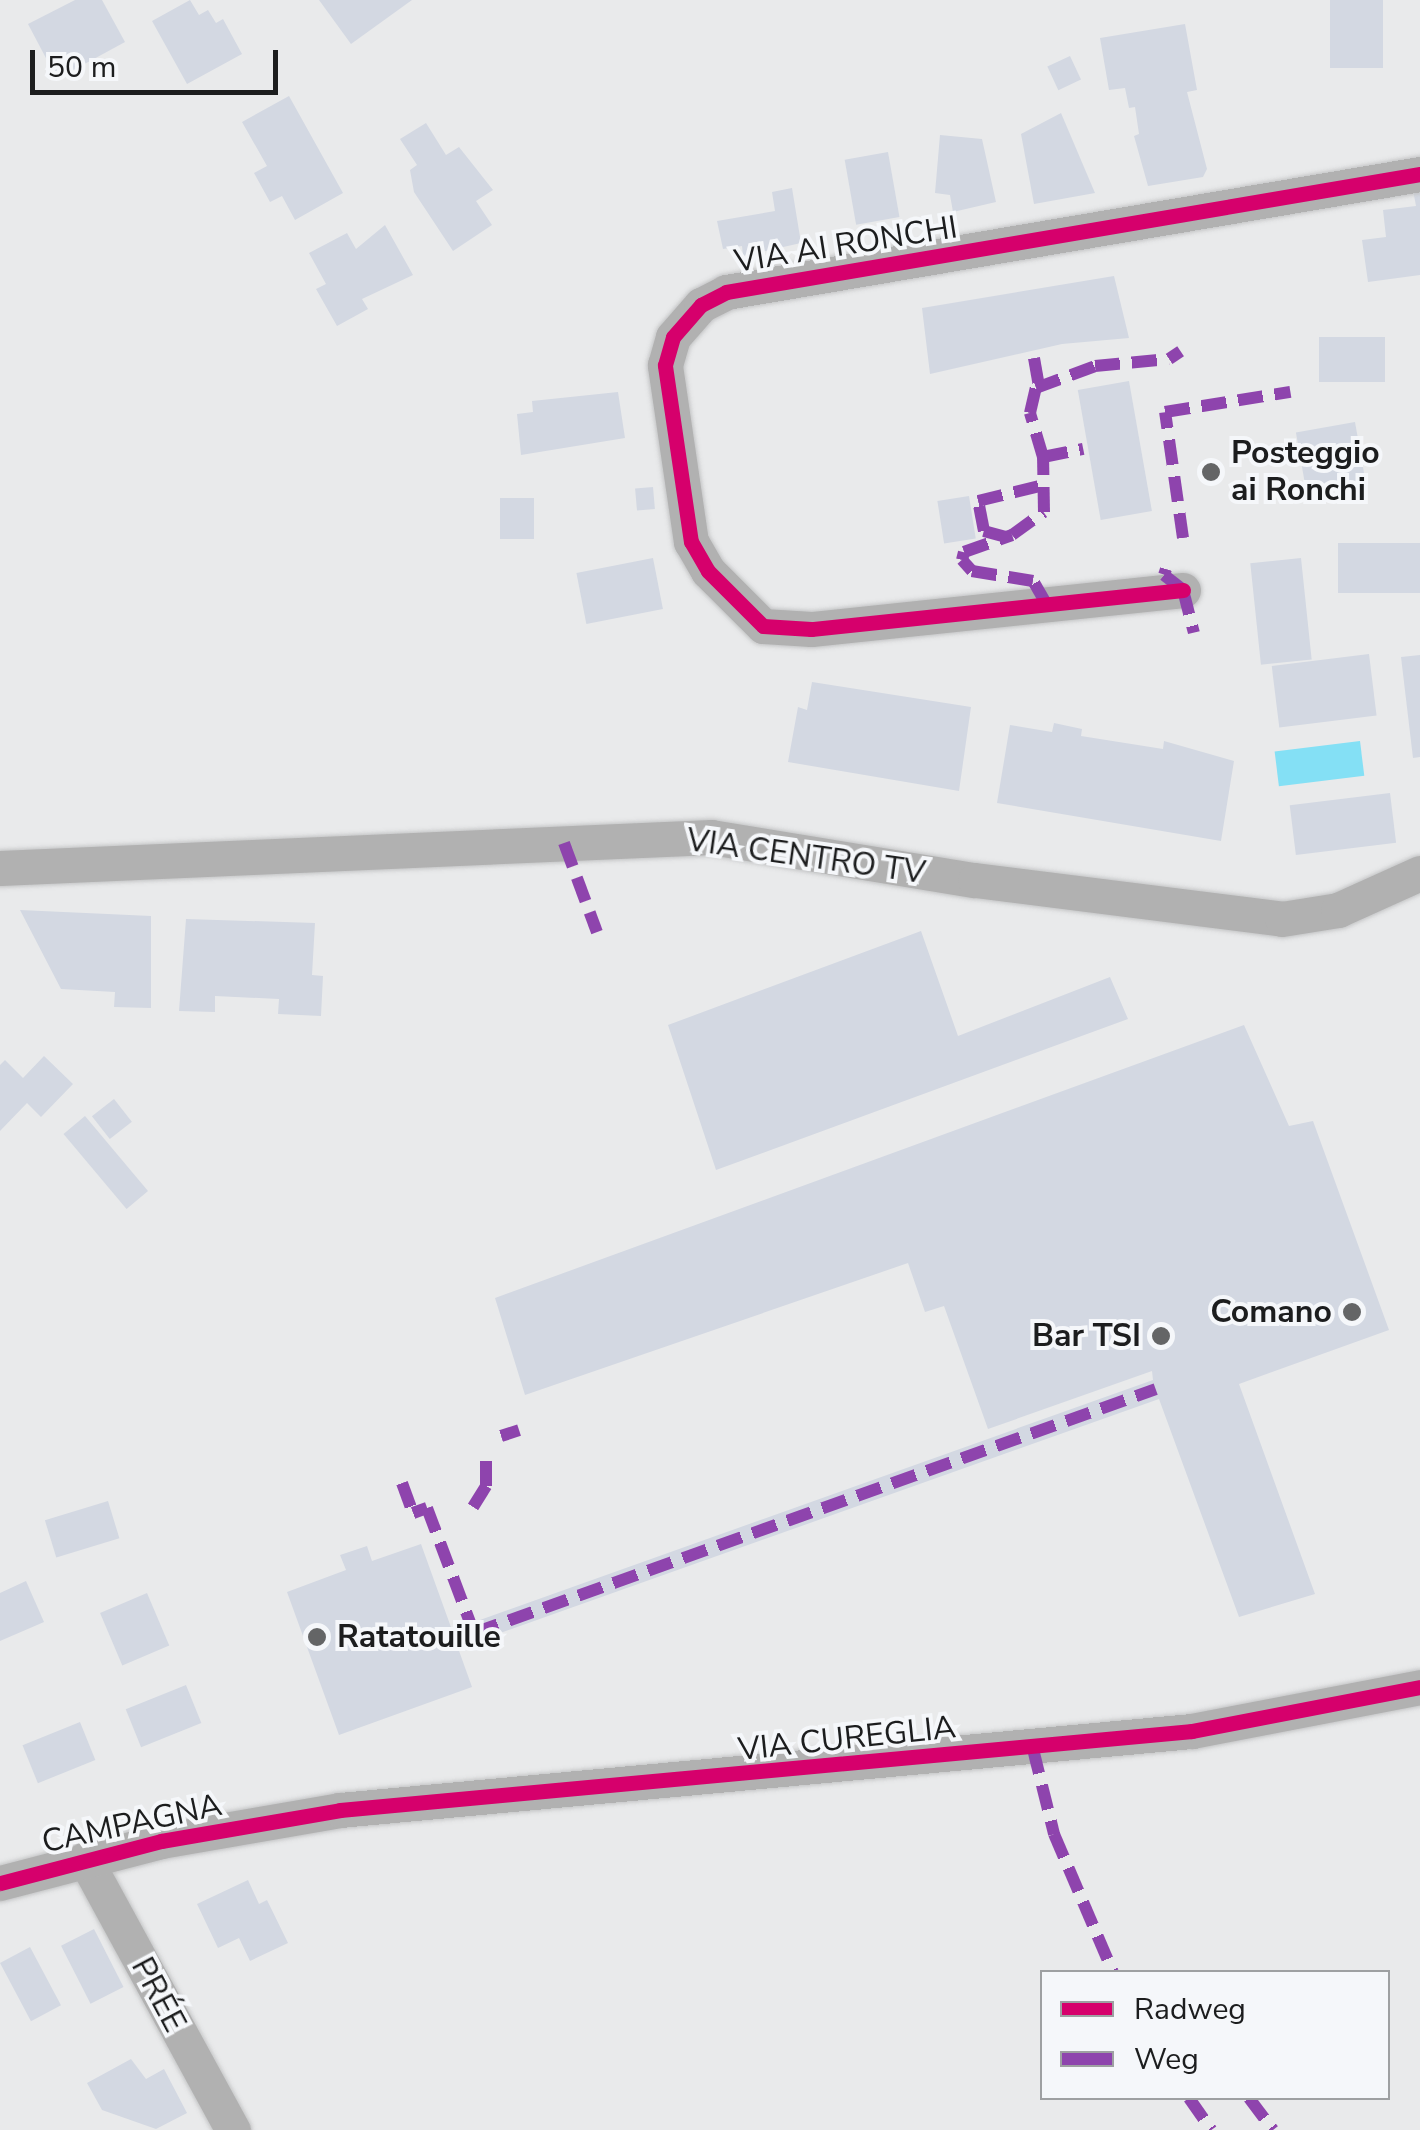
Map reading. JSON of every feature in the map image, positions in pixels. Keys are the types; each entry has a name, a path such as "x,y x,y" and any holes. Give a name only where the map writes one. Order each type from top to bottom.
{"street":[{"name":"VIA AI RONCHI","path":"1182,590 811,629 763,626 708,572 691,542 665,365 673,338 701,305 726,292 1420,174"},
{"name":"VIA CENTRO TV","path":"0,868 710,837 975,880 1282,919 1338,910 1420,873"},
{"name":"VIA CUREGLIA","path":"277,1822 340,1810 1192,1731 1420,1687"},
{"name":"CAMPAGNA","path":"0,1884 85,1859 277,1822"},
{"name":"PRÉE","path":"85,1859 233,2130"}],"water":[{"path":"1360,741 1364,776 1279,786 1275,751"}],"building":[{"path":"75,0 102,0 125,42 57,79 28,24"},
{"path":"190,0 199,15 208,10 216,23 223,19 242,54 187,84 152,21"},
{"path":"319,0 412,0 351,44"},
{"path":"1330,0 1383,0 1383,68 1330,68"},
{"path":"1185,24 1197,90 1187,92 1207,169 1203,177 1148,186 1134,136 1139,134 1135,107 1129,108 1125,88 1109,90 1100,38"},
{"path":"1070,56 1081,80 1058,90 1047,67"},
{"path":"289,96 343,193 295,220 282,196 270,202 254,173 267,166 242,122"},
{"path":"1061,113 1095,193 1034,204 1021,134"},
{"path":"426,123 446,155 459,147 493,190 476,201 492,225 453,251 414,192 410,170 417,165 400,139"},
{"path":"940,135 982,139 996,202 953,212 950,195 935,193"},
{"path":"888,152 899,217 856,225 845,160"},
{"path":"792,188 801,243 743,256 742,246 723,249 717,221 775,211 772,192"},
{"path":"1413,190 1420,190 1420,275 1368,282 1362,240 1386,237 1383,210 1416,206"},
{"path":"385,225 413,275 362,299 368,309 337,326 316,289 326,284 309,253 347,233 356,249"},
{"path":"1114,276 1129,338 1062,344 930,374 922,308"},
{"path":"1319,337 1385,337 1385,382 1319,382"},
{"path":"1129,381 1152,511 1101,520 1078,390"},
{"path":"618,392 625,438 521,455 517,414 533,412 532,401"},
{"path":"1355,422 1365,479 1306,490 1296,432"},
{"path":"653,487 655,509 637,510 635,489"},
{"path":"969,496 976,538 944,543 937,501"},
{"path":"500,498 534,498 534,539 500,539"},
{"path":"1338,543 1420,543 1420,593 1338,593"},
{"path":"653,558 663,609 586,624 576,573"},
{"path":"1301,558 1312,659 1261,665 1250,563"},
{"path":"1369,654 1377,716 1279,727 1272,666"},
{"path":"1420,655 1420,757 1413,758 1401,657"},
{"path":"812,682 971,707 959,791 788,762 798,707 807,710"},
{"path":"1054,723 1082,729 1081,736 1163,749 1164,741 1234,761 1221,841 997,803 1010,725 1052,732"},
{"path":"1390,793 1396,843 1296,855 1290,805"},
{"path":"20,910 151,916 151,1008 114,1007 115,992 61,989"},
{"path":"186,919 315,923 312,975 323,976 321,1016 278,1014 279,999 215,996 215,1012 179,1011"},
{"path":"921,931 958,1036 1110,977 1128,1019 716,1170 668,1025"},
{"path":"1244,1025 1289,1126 1313,1121 1389,1330 1239,1384 1315,1594 1239,1617 1159,1399 458,1648 472,1687 339,1735 287,1592 346,1570 340,1555 367,1546 372,1561 421,1544 452,1630 1153,1380 1152,1371 988,1429 944,1306 925,1312 908,1263 525,1395 495,1298"},
{"path":"44,1056 73,1084 41,1117 27,1103 0,1131 0,1065 5,1060 23,1078"},
{"path":"114,1099 132,1122 110,1139 92,1116"},
{"path":"85,1116 148,1191 127,1209 64,1134"},
{"path":"108,1501 119,1538 56,1558 45,1520"},
{"path":"26,1581 44,1622 0,1641 0,1593"},
{"path":"147,1593 169,1645 122,1665 100,1613"},
{"path":"186,1685 201,1723 141,1747 126,1709"},
{"path":"80,1722 95,1760 38,1783 23,1745"},
{"path":"248,1880 259,1904 267,1900 288,1943 250,1961 239,1938 218,1948 197,1904"},
{"path":"94,1929 124,1987 91,2004 61,1946"},
{"path":"30,1947 61,2005 31,2021 0,1963"},
{"path":"131,2059 146,2079 164,2069 187,2113 156,2129 102,2110 87,2083"}],"marked path":[{"path":"1047,605 1033,581 972,571 962,560 964,552 1012,535 1044,512 1043,457 1030,413 1036,388 1095,366 1169,359 1181,351"},
{"path":"1034,358 1039,385"},
{"path":"1183,538 1165,412 1290,392"},
{"path":"1043,457 1083,449"},
{"path":"1006,537 984,531 978,501 1040,486"},
{"path":"1166,569 1164,575 1183,590 1194,633"},
{"path":"564,843 597,932"},
{"path":"402,1483 413,1513 427,1508 474,1633 1156,1389"},
{"path":"501,1436 519,1430"},
{"path":"473,1507 486,1486 486,1460"},
{"path":"1033,1749 1054,1834 1112,1970"},
{"path":"1190,2100 1211,2130"},
{"path":"1250,2100 1273,2130"}],"cycle path":[{"path":"1183,590 811,629 763,626 708,571 691,542 665,365 673,337 701,305 726,292 1420,174"},
{"path":"0,1883 161,1841 340,1810 1192,1731 1420,1687"}],"place":[{"name":"Posteggio ai Ronchi","path":"1211,472"},
{"name":"Comano","path":"1352,1312"},
{"name":"Bar TSI","path":"1161,1336"},
{"name":"Ratatouille","path":"317,1637"}]}
